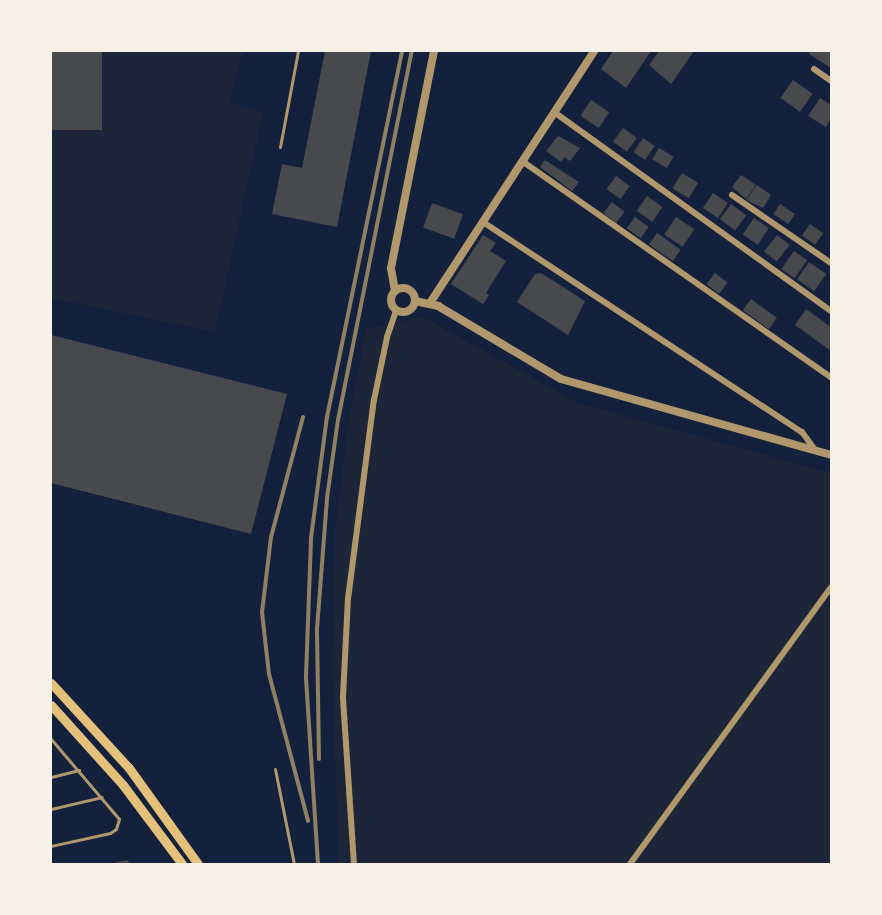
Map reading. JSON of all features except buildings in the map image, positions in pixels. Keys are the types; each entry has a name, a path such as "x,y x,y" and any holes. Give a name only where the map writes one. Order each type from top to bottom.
{"main road":[{"path":"51,683 129,768 198,864"},
{"path":"51,705 123,785 182,864"}],"street":[{"path":"354,864 343,697 348,599 375,400 387,337 396,311 391,301 395,291 391,268 434,51"},
{"path":"430,303 594,51"},
{"path":"814,69 831,81"},
{"path":"554,112 831,311"},
{"path":"522,161 831,377"},
{"path":"732,195 831,263"},
{"path":"483,222 802,432 815,450"},
{"path":"395,291 410,291 415,301"},
{"path":"415,301 430,303 561,379 831,455"},
{"path":"396,311 410,310 415,301"},
{"path":"630,864 831,587"}],"lane":[{"path":"280,147 298,51"},
{"path":"51,739 119,819 116,829 51,846"},
{"path":"275,769 294,864"},
{"path":"51,777 79,770"},
{"path":"51,809 102,797"}],"shaded area":[{"path":"51,51 243,51 230,103 263,112 215,332 51,298"},
{"path":"423,317 578,403 831,473 831,864 339,864 332,670 335,531 349,420 366,329"}],"railway":[{"path":"318,864 306,676 311,538 327,417 402,51"},
{"path":"319,759 317,629 327,498 338,420 412,51"},
{"path":"303,417 271,537 262,612 269,674 308,821"}]}
